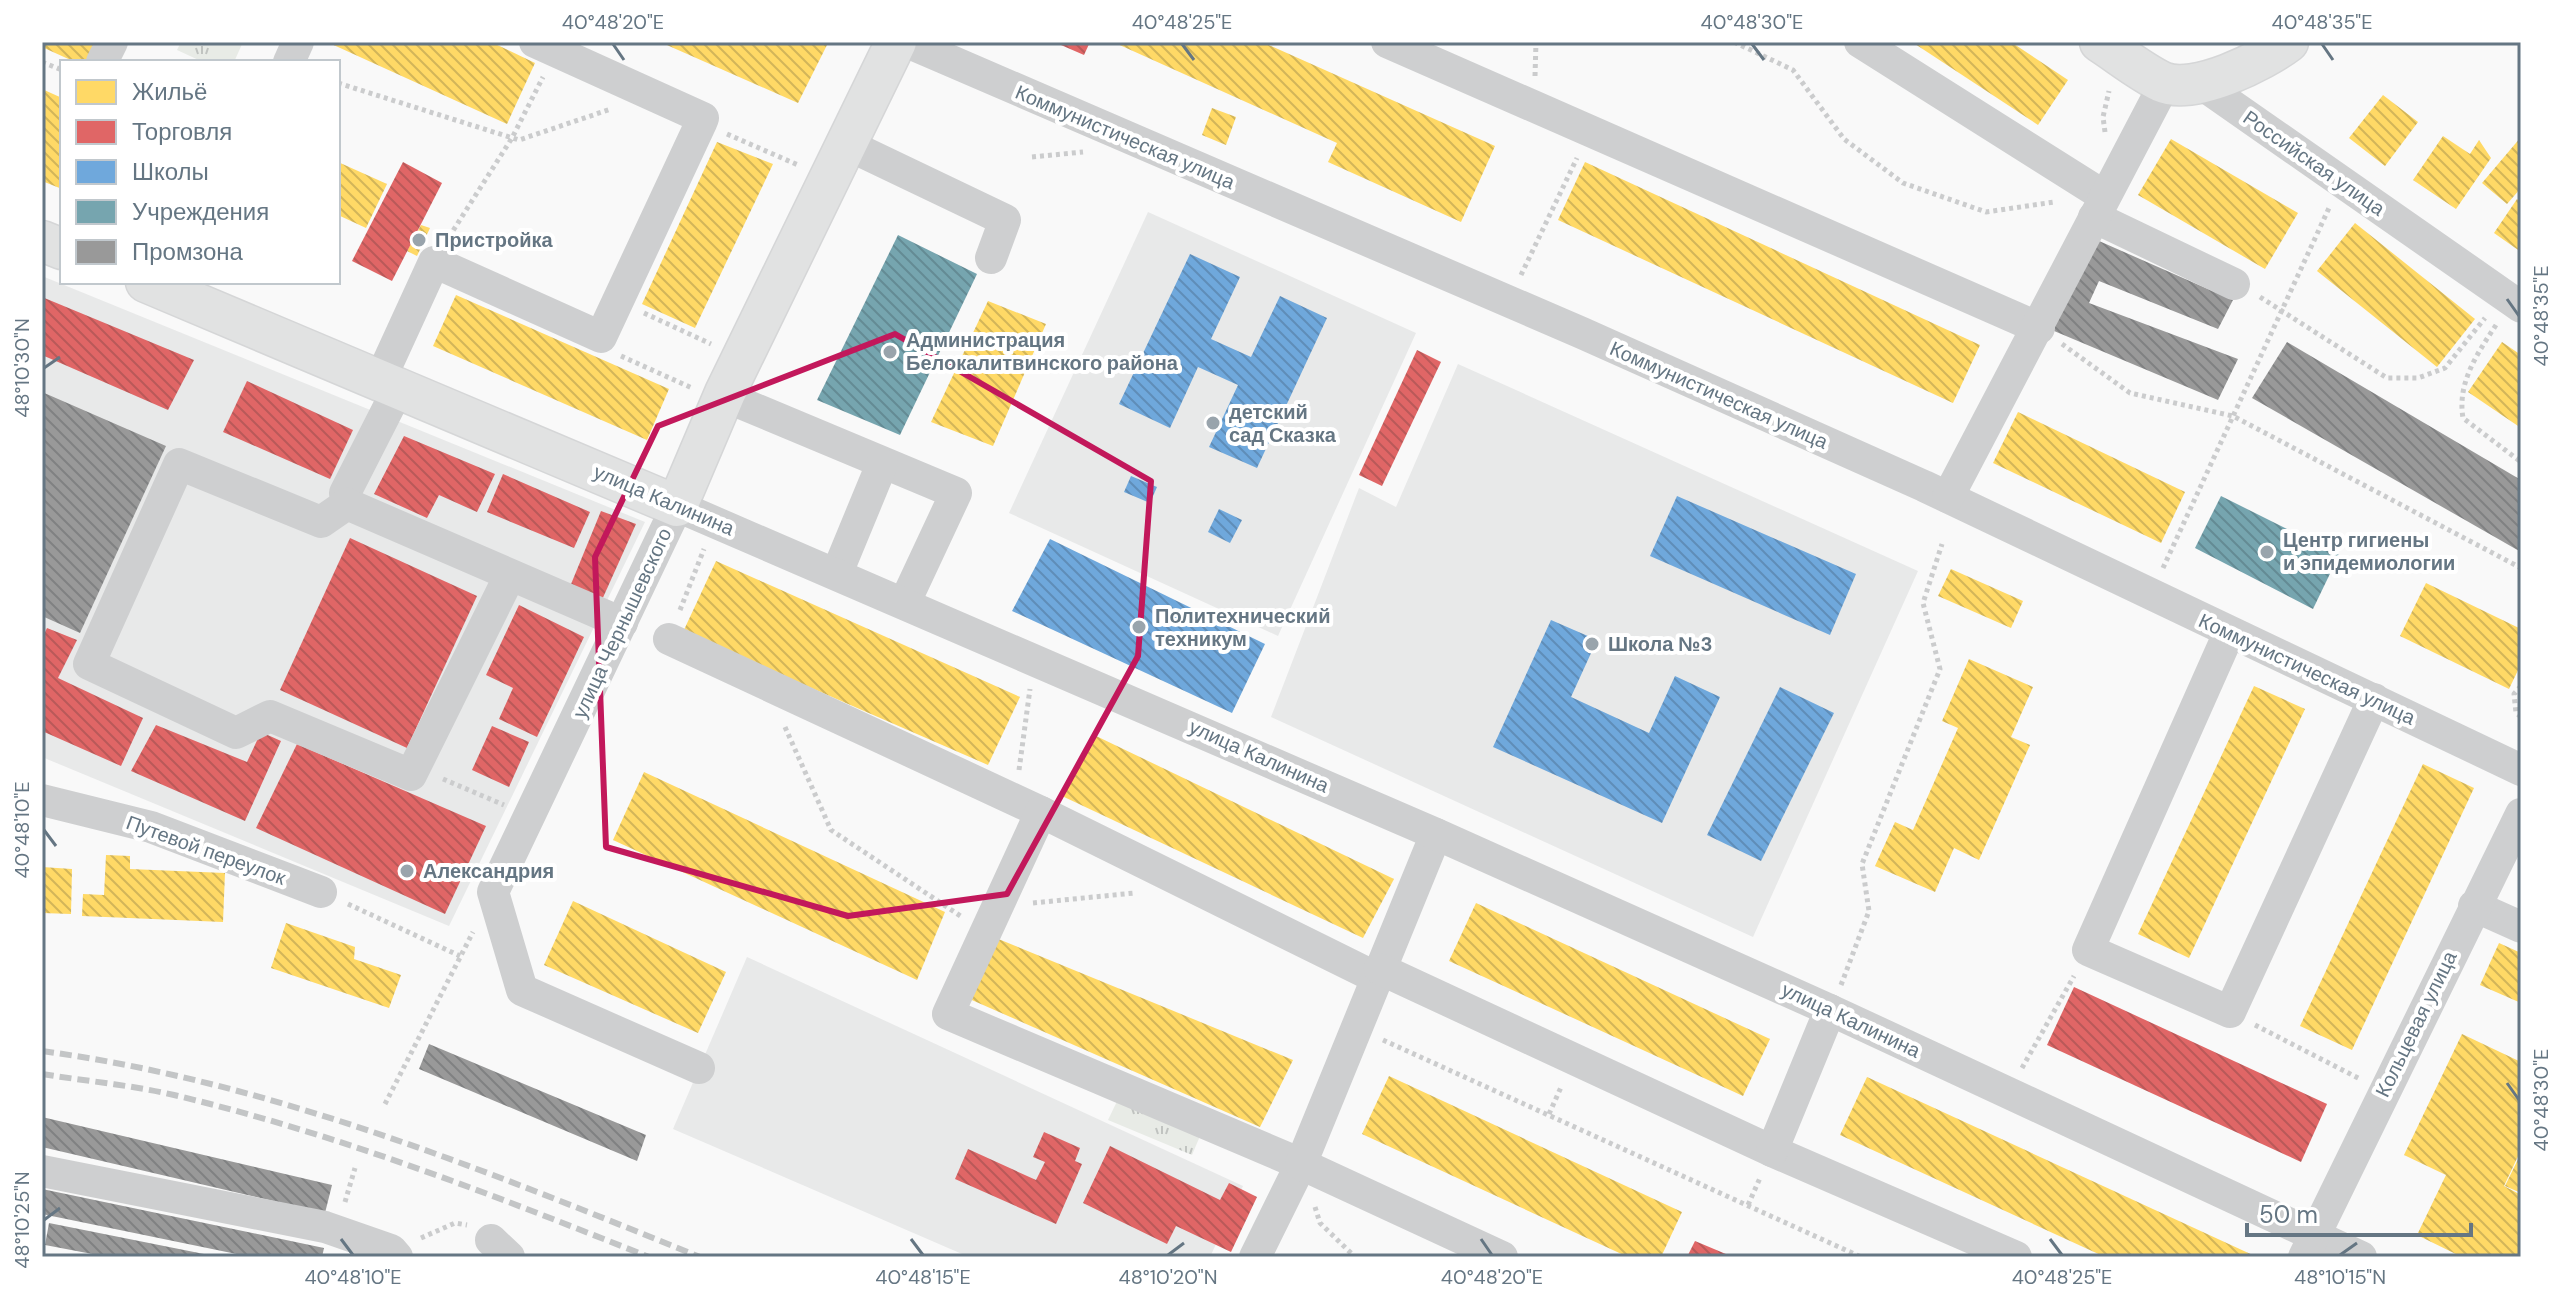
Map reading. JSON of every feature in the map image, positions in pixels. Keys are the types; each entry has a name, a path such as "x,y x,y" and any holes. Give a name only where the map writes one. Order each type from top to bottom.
{"main road":[{"name":"улица Чернышевского","path":"677,506 708,391 846,144 896,42"},
{"name":"Российская улица","path":"2100,42 2183,83"},
{"path":"2183,83 2268,47"},
{"name":"улица Калинина","path":"171,287 388,385 677,506"}],"street":[{"path":"103,60 112,42"},
{"name":"Коммунистическая улица","path":"907,42 1582,333 1948,497 2521,770"},
{"path":"1387,42 2039,328"},
{"path":"1860,42 2093,199 2234,284"},
{"path":"347,504 345,493 434,262 601,337 701,123 703,118 538,43"},
{"path":"1948,497 1956,475 2039,328 2093,199 2183,83"},
{"name":"Российская улица","path":"2183,83 2512,301"},
{"path":"846,144 1005,220 991,258"},
{"path":"708,391 956,493 905,602"},
{"path":"347,504 321,522 179,464 89,664 236,733 270,716 411,775 510,575"},
{"path":"837,573 882,464"},
{"path":"347,504 622,623"},
{"name":"улица Калинина","path":"677,506 1436,834 1834,1001 2309,1246 2361,1257"},
{"name":"улица Чернышевского","path":"493,892 677,506"},
{"path":"2229,633 2088,950 2230,1012 2374,699"},
{"path":"669,639 1379,974 2016,1257"},
{"name":"Путевой переулок","path":"42,800 151,827 321,892"},
{"path":"1028,806 989,921 948,1014 1301,1164 1502,1257"},
{"name":"Кольцевая улица","path":"2309,1246 2521,814"},
{"path":"1255,1257 1301,1164 1436,834"},
{"path":"493,892 522,990 699,1068"},
{"path":"2474,906 2521,927"},
{"path":"1772,1151 1834,1001"},
{"path":"42,1171 325,1227 394,1254"}],"path":[{"path":"1734,42 1793,70 1844,139 1903,183 1986,212 2093,199"},
{"path":"434,262 512,138 547,68 538,43"},
{"path":"2106,138 2103,117 2111,82"},
{"path":"340,84 519,140 653,96"},
{"path":"701,123 798,165"},
{"path":"1518,283 1590,131"},
{"path":"1032,157 1094,151"},
{"path":"2163,568 2332,203"},
{"path":"2234,284 2311,326 2387,378 2418,378 2445,368 2512,301"},
{"path":"618,301 713,344"},
{"path":"2512,301 2479,352 2460,397 2463,418 2521,462"},
{"path":"2039,328 2130,393 2233,416 2521,568"},
{"path":"601,337 607,350 708,391"},
{"path":"1834,1001 1869,911 1862,864 1940,669 1923,603 1942,544"},
{"path":"669,639 704,548"},
{"path":"2521,686 2514,694 2516,713 2521,717"},
{"path":"1028,806 1030,688"},
{"path":"783,723 831,830 951,907 989,921 1192,887"},
{"path":"411,775 439,776 529,817"},
{"path":"321,892 460,956"},
{"path":"385,1104 493,892"},
{"path":"2019,1072 2088,950"},
{"path":"2230,1012 2383,1091"},
{"path":"1357,1028 1861,1257"},
{"path":"1301,1164 1320,1223 1355,1257"},
{"path":"394,1254 455,1223 476,1227 500,1249"}],"highlighted area":[{"path":"895,334 1151,481 1138,656 1007,894 848,916 606,847 595,557 658,426"}],"shaded area":[{"name":"детский сад Сказка","path":"1148,212 1416,333 1278,636 1009,513"},
{"path":"42,276 645,522 449,926 42,757"},
{"name":"Школа №3","path":"1458,364 1918,571 1753,937 1271,717 1359,488 1396,507"},
{"path":"747,957 1243,1186 1210,1257 969,1257 673,1129"}],"green space":[{"path":"181,42 243,42 235,60 199,60 177,50"},
{"path":"1121,1093 1203,1129 1192,1155 1108,1120"}],"building: Жильё":[{"path":"42,42 98,42 90,60 71,60 42,47"},
{"path":"327,42 491,42 535,63 507,124"},
{"path":"660,42 826,42 828,43 798,103"},
{"path":"1113,42 1262,42 1495,146 1461,222 1328,162 1337,143"},
{"path":"1912,42 2011,42 2068,80 2038,125"},
{"path":"42,89 60,97 60,188 42,181"},
{"path":"2383,95 2418,122 2385,166 2349,138"},
{"path":"1212,108 1236,117 1226,145 1202,135"},
{"path":"2443,136 2470,154 2479,140 2491,158 2456,209 2413,180"},
{"path":"2521,137 2521,188 2507,204 2482,183"},
{"path":"2171,139 2298,213 2265,269 2138,195"},
{"path":"717,142 773,164 695,328 642,304"},
{"path":"1585,162 1980,345 1953,403 1558,220"},
{"path":"340,163 387,184 366,228 340,216"},
{"path":"2517,199 2521,202 2521,252 2494,233"},
{"path":"2355,223 2475,319 2437,367 2317,271"},
{"name":"Пристройка","path":"421,225 430,228 417,256 407,251"},
{"path":"456,295 669,389 647,440 433,346"},
{"path":"988,301 1046,324 993,446 931,422"},
{"path":"2502,342 2521,355 2521,428 2468,392"},
{"path":"2018,412 2185,492 2161,543 1993,463"},
{"path":"716,561 1020,697 988,765 683,632"},
{"path":"1951,569 2023,601 2011,628 1938,596"},
{"path":"2426,583 2521,629 2521,664 2509,689 2400,636"},
{"path":"1969,659 2033,687 2011,737 2030,745 1979,860 1954,848 1935,892 1875,866 1895,822 1913,830 1958,728 1942,721"},
{"path":"2254,686 2305,709 2189,958 2138,934"},
{"path":"1094,735 1394,879 1363,938 1062,796"},
{"path":"2423,764 2474,788 2352,1050 2300,1026"},
{"path":"644,772 945,912 917,980 613,840"},
{"path":"106,855 130,856 130,869 225,873 223,922 82,916 83,894 104,895"},
{"path":"42,867 72,869 71,914 42,913"},
{"path":"573,901 726,972 698,1033 544,965"},
{"path":"1476,903 1770,1039 1743,1096 1449,961"},
{"path":"286,923 355,947 354,959 401,975 389,1008 271,968"},
{"path":"991,936 1293,1060 1260,1127 965,997"},
{"path":"2499,943 2521,953 2521,1003 2480,985"},
{"path":"2462,1034 2521,1062 2521,1150 2504,1186 2521,1195 2521,1257 2462,1257 2417,1235 2446,1175 2404,1155"},
{"path":"1389,1076 1682,1212 1661,1257 1628,1257 1362,1134"},
{"path":"1867,1077 2257,1257 2105,1257 1840,1135"},
{"path":"2521,1153 2521,1193 2505,1186"}],"building: Торговля":[{"path":"1054,42 1090,42 1084,55"},
{"path":"403,162 442,183 392,281 352,261"},
{"path":"42,297 194,360 168,410 42,355"},
{"path":"1417,350 1441,362 1382,486 1359,475"},
{"path":"247,381 353,430 330,479 223,432"},
{"path":"404,436 495,474 477,512 439,495 427,518 374,494"},
{"path":"503,474 590,512 574,548 487,512"},
{"path":"601,511 636,524 601,602 569,589"},
{"path":"350,538 477,596 407,748 280,690"},
{"path":"519,605 584,637 537,737 499,719 513,688 486,675"},
{"path":"47,628 77,640 58,678 143,718 121,766 42,731 42,638"},
{"path":"156,725 247,762 261,732 281,741 245,821 131,771"},
{"path":"492,726 529,742 509,787 472,770"},
{"name":"Александрия","path":"297,744 486,826 445,914 256,828"},
{"path":"2074,987 2327,1104 2301,1162 2047,1045"},
{"path":"1044,1132 1080,1148 1075,1161 1082,1164 1056,1224 955,1179 968,1149 1036,1180 1045,1162 1033,1157"},
{"path":"1110,1146 1220,1200 1229,1183 1257,1197 1231,1252 1176,1226 1167,1244 1083,1203"},
{"path":"1695,1241 1733,1257 1687,1257"}],"building: Школы":[{"path":"1190,254 1240,277 1211,339 1251,357 1280,296 1327,318 1257,468 1209,447 1238,385 1198,367 1170,428 1119,404"},
{"path":"1131,476 1157,487 1150,503 1124,492"},
{"path":"1677,496 1856,574 1830,635 1650,556"},
{"path":"1219,509 1242,520 1230,543 1208,532"},
{"name":"Политехнический техникум","path":"1050,539 1265,644 1232,713 1012,611"},
{"path":"1551,620 1597,640 1571,697 1649,733 1675,676 1720,697 1662,823 1493,747"},
{"path":"1780,687 1834,713 1761,861 1707,835"}],"building: Учреждения":[{"name":"Администрация Белокалитвинского района","path":"898,235 977,274 900,435 817,400"},
{"name":"Центр гигиены и эпидемиологии","path":"2221,496 2339,555 2313,609 2195,548"}],"building: Промзона":[{"path":"2090,237 2233,300 2218,329 2099,281 2089,303 2238,359 2218,400 2047,328"},
{"path":"2287,342 2521,480 2521,552 2252,398"},
{"path":"42,392 166,446 80,633 42,616"},
{"path":"429,1044 646,1135 637,1161 419,1069"},
{"path":"42,1117 332,1185 325,1213 42,1147"},
{"path":"42,1189 324,1248 322,1257 251,1257 42,1214"},
{"path":"49,1223 214,1257 108,1257 45,1245"}],"railway":[{"path":"42,1051 127,1065 295,1107 459,1162 700,1257"},
{"path":"42,1074 158,1092 295,1128 473,1189 649,1257"}],"place":[{"name":"Пристройка","path":"419,240"},
{"name":"Администрация Белокалитвинского района","path":"890,352"},
{"name":"детский сад Сказка","path":"1213,423"},
{"name":"Центр гигиены и эпидемиологии","path":"2267,552"},
{"name":"Политехнический техникум","path":"1139,627"},
{"name":"Школа №3","path":"1592,644"},
{"name":"Александрия","path":"407,871"}]}
